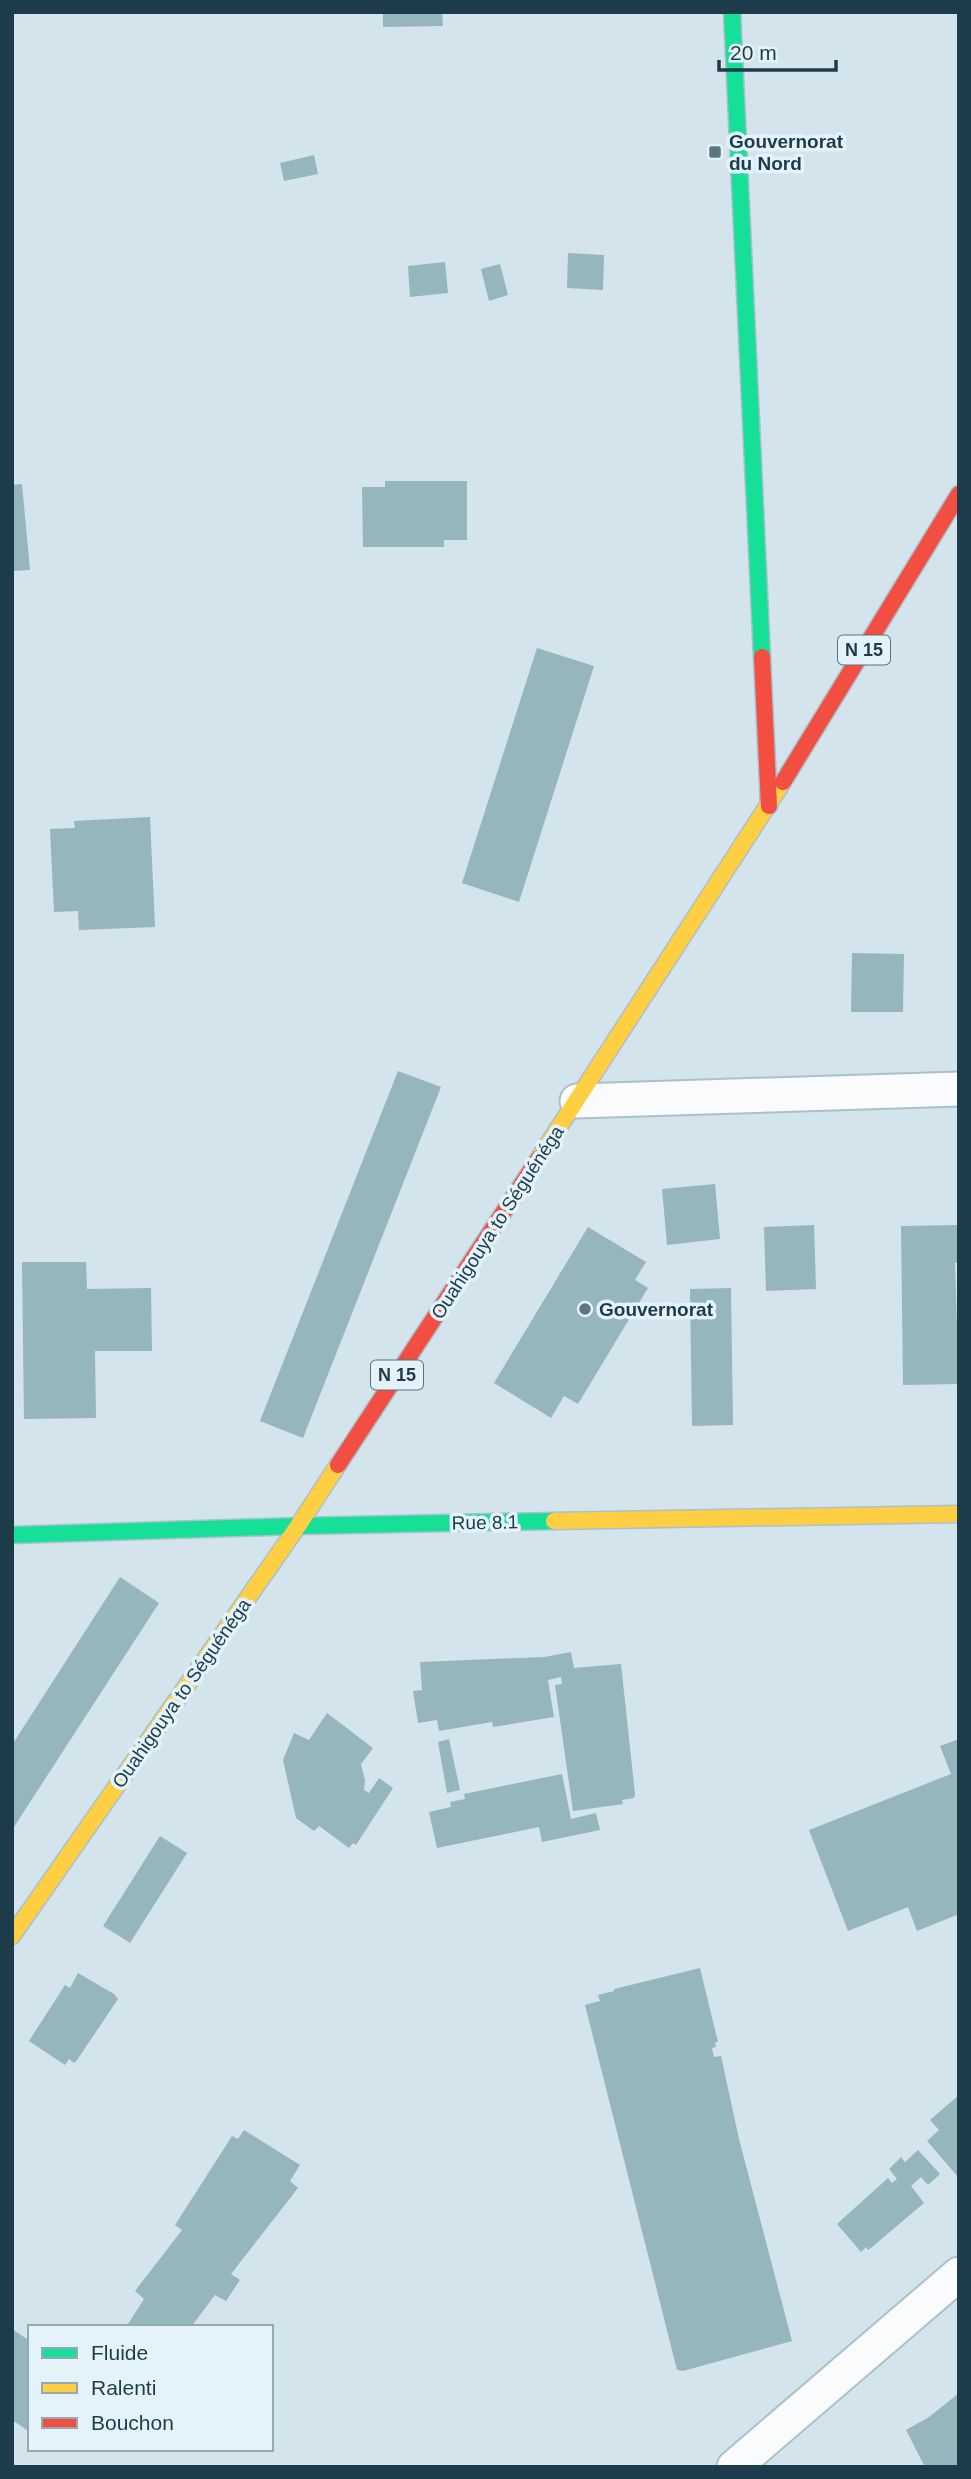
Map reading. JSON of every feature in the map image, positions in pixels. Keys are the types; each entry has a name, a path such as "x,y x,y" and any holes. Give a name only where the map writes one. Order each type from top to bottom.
{"street":[{"path":"732,12 769,806"},
{"name":"Ouahigouya to Séguénéga","path":"12,1936 298,1526 769,806 959,494"},
{"path":"577,1101 959,1089"},
{"name":"Rue 8.1","path":"12,1535 298,1526 959,1514"},
{"path":"734,2467 959,2274"}],"building":[{"path":"383,12 442,12 443,26 383,27"},
{"path":"314,155 318,174 284,181 280,163"},
{"path":"568,253 604,255 603,290 567,288"},
{"path":"445,262 448,293 410,297 408,266"},
{"path":"500,264 508,295 489,301 481,269"},
{"path":"385,481 467,481 467,540 444,540 444,547 363,547 362,487 385,487"},
{"path":"22,484 30,570 12,571 12,485"},
{"path":"537,648 594,666 519,902 462,883"},
{"path":"150,817 155,927 79,930 78,911 54,912 50,829 75,828 74,821"},
{"path":"852,953 904,954 903,1012 851,1012"},
{"path":"398,1071 441,1087 303,1438 260,1421"},
{"path":"715,1184 720,1239 667,1245 662,1189"},
{"path":"814,1225 816,1289 766,1291 764,1227"},
{"path":"959,1225 959,1263 955,1263 959,1384 903,1385 901,1226"},
{"path":"588,1227 646,1262 635,1280 648,1288 578,1404 564,1396 551,1418 494,1383"},
{"path":"22,1262 86,1262 87,1289 151,1288 152,1351 95,1351 96,1418 24,1419"},
{"path":"731,1288 733,1425 692,1426 690,1289"},
{"path":"120,1577 159,1603 12,1830 12,1745"},
{"path":"571,1652 574,1668 621,1664 635,1794 634,1798 622,1800 623,1804 573,1811 555,1685 562,1684 561,1677 548,1680 554,1717 493,1727 492,1722 439,1731 437,1720 418,1723 413,1691 422,1690 420,1662 544,1657"},
{"path":"327,1713 373,1748 361,1764 365,1780 364,1790 369,1793 379,1778 393,1788 356,1845 353,1843 349,1848 319,1826 314,1831 296,1818 283,1760 294,1733 309,1740"},
{"path":"449,1739 460,1790 447,1793 438,1742"},
{"path":"959,1739 959,1914 917,1931 908,1907 848,1931 809,1830 951,1774 940,1746"},
{"path":"562,1774 571,1819 596,1813 600,1830 542,1842 539,1827 437,1848 429,1812 451,1807 450,1802 465,1799 464,1794"},
{"path":"160,1836 187,1853 130,1943 103,1926"},
{"path":"700,1968 718,2042 715,2042 716,2047 712,2048 714,2057 721,2056 739,2139 792,2341 683,2371 677,2370 585,2005 600,2001 598,1995 614,1989"},
{"path":"78,1973 118,1999 77,2060 74,2063 69,2059 65,2065 29,2041 65,1985 70,1988"},
{"path":"959,2095 959,2178 927,2141 939,2130 930,2120"},
{"path":"244,2130 300,2165 290,2181 298,2188 231,2274 240,2280 226,2301 215,2295 192,2325 127,2325 144,2299 135,2291 182,2230 175,2225 232,2136 238,2139"},
{"path":"918,2150 940,2174 928,2185 921,2177 911,2186 924,2203 872,2247 868,2250 866,2247 861,2252 837,2224 888,2178 892,2183 897,2179 889,2169 901,2157 905,2162"},
{"path":"12,2329 28,2340 28,2431 12,2420"},
{"path":"959,2393 959,2467 925,2467 906,2430 929,2417"}],"traffic: fast":[{"path":"732,12 762,657"},
{"path":"12,1535 554,1521"}],"traffic: slow":[{"path":"539,1158 783,782"},
{"path":"12,1936 338,1465"},
{"path":"554,1521 959,1514"}],"traffic: jam":[{"path":"783,782 959,494"},
{"path":"762,657 769,806"},
{"path":"338,1465 539,1158"}],"place":[{"name":"Gouvernorat du Nord","path":"715,152"},
{"name":"Gouvernorat","path":"585,1309"}]}
